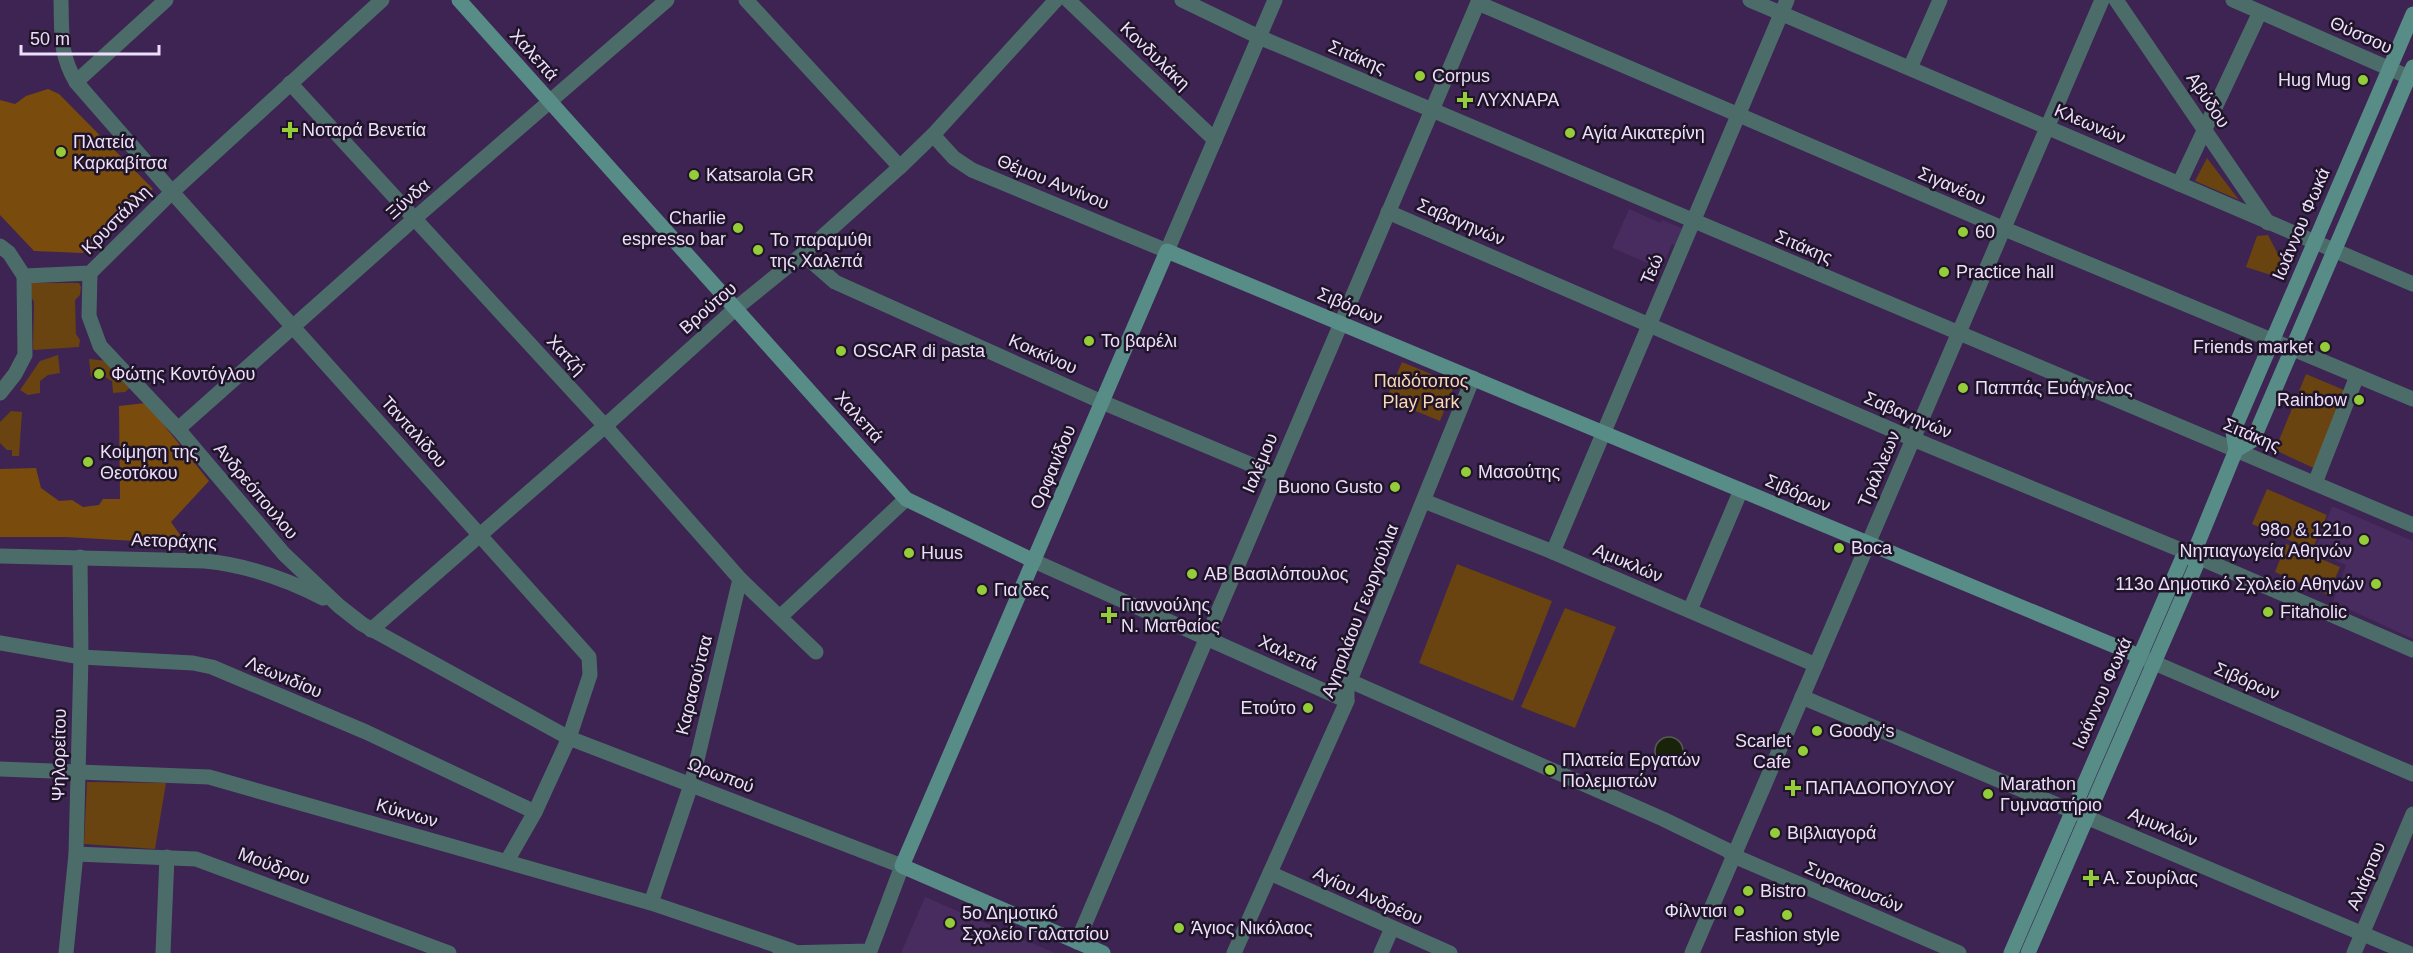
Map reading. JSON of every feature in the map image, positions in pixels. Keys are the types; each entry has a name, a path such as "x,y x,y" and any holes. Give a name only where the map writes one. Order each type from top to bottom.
{"street":[{"name":"Τανταλίδου","path":"61,0 62,43 66,64 76,82 589,657 590,675 569,738 535,812 507,861"},
{"path":"76,82 166,0"},
{"name":"Κρυστάλλη","path":"24,276 90,273 172,192 382,0"},
{"name":"Χαλεπά","path":"459,0 906,499 1034,561 1347,701"},
{"name":"Ξύνδα","path":"178,429 414,219 667,0"},
{"path":"746,0 900,167"},
{"name":"Βρούτου","path":"371,630 735,309 804,254 900,167 933,135 1056,0"},
{"name":"Κονδυλάκη","path":"1068,0 1215,140"},
{"name":"Σιτάκης","path":"1182,0 1259,37 1432,111 2413,525"},
{"name":"Ορφανίδου","path":"870,951 902,866 1275,0"},
{"name":"Κλεωνών","path":"1750,0 1784,7 1910,68 2413,284"},
{"path":"1910,68 1940,0"},
{"name":"Τράλλεων","path":"1692,953 2102,0"},
{"name":"Αβύδου","path":"2116,0 2268,223"},
{"name":"Θύσσου","path":"2233,0 2389,69 2412,74"},
{"name":"Ιαλέμου","path":"1077,942 1478,2"},
{"name":"Σιγανέου","path":"1478,2 2003,229 2413,399"},
{"name":"Τεώ","path":"1553,552 1784,7"},
{"path":"2179,184 2260,12"},
{"name":"Ιωάννου Φωκά","path":"2011,953 2154,662 2196,566 2193,555 2236,450 2233,432 2413,14"},
{"name":"Ιωάννου Φωκά","path":"2236,450 2253,440 2412,74"},
{"name":"Χατζή","path":"290,82 605,426 740,579 816,652"},
{"name":"Θέμου Αννίνου","path":"933,135 954,158 972,170 1167,251"},
{"name":"Σαβαγηνών","path":"1388,212 1913,439 2193,555 2413,650"},
{"path":"0,246 9,253 24,276 25,355 15,374 0,393"},
{"name":"Σιβόρων","path":"1167,251 2154,662 2413,774"},
{"name":"Κοκκίνου","path":"804,254 835,282 1102,402 1276,475"},
{"name":"Ανδρεόπουλου","path":"90,273 89,316 100,346 178,429 284,554 339,606"},
{"path":"2315,483 2357,376"},
{"name":"Αγησιλάου Γεωργούλια","path":"1234,953 1347,701 1347,688 1473,378"},
{"path":"1690,610 1741,490"},
{"path":"780,617 906,499"},
{"name":"Αμυκλών","path":"1424,501 1553,552 1816,665"},
{"name":"Ιωάννου Φωκά","path":"2028,953 2139,656 2182,559 2193,555"},
{"name":"Αετοράχης","path":"0,556 231,563 275,577 339,606"},
{"name":"Ψηλορείτου","path":"66,953 76,854 81,657 80,557"},
{"name":"Καρασούτσα","path":"651,903 690,784 740,579"},
{"name":"Ωρωπού","path":"339,606 371,630 569,738 902,866 1103,953"},
{"name":"Λεωνιδίου","path":"0,643 81,657 193,663 212,667 366,732 535,812"},
{"name":"Συρακουσών","path":"1350,681 1663,819 1727,850 1734,856 1959,953"},
{"name":"Αμυκλών","path":"1802,697 2408,953"},
{"name":"Κύκνων","path":"0,769 208,777 651,903 787,952 870,951"},
{"name":"Αλιάρτου","path":"2354,953 2413,814"},
{"name":"Μούδρου","path":"76,854 196,859 449,953"},
{"path":"163,953 167,857"},
{"name":"Αγίου Ανδρέου","path":"1270,873 1450,953"},
{"path":"1381,953 1392,928"}],"shaded area":[{"name":"Πλατεία Καρκαβίτσα","path":"48,89 59,94 153,189 83,253 34,251 0,215 0,100 15,104 26,96"},
{"path":"1629,209 1661,223 1662,220 1682,228 1661,269 1612,248"},
{"path":"146,403 209,481 171,522 180,535 171,543 65,537 0,537 0,469 36,468 41,488 59,501 72,500 83,507 99,505 103,499 120,499 119,406"},
{"name":"113ο Δημοτικό Σχολείο Αθηνών","path":"2332,506 2413,541 2413,639 2333,602 2346,565 2317,552 2316,547"},
{"path":"1669,737 1679,741 1683,751 1679,761 1669,765 1659,761 1655,751 1659,741"},
{"name":"5ο Δημοτικό Σχολείο Γαλατσίου","path":"925,897 1048,950 1056,953 901,953"}],"green space":[{"path":"2207,158 2239,200 2195,181"},
{"path":"2268,235 2285,268 2280,278 2246,267 2257,236"},
{"path":"32,283 79,283 80,295 75,300 76,334 80,340 79,347 33,349 34,302 30,295"},
{"path":"58,355 60,373 48,375 40,381 40,393 28,395 20,390 40,361"},
{"path":"89,359 108,361 132,386 125,392 113,393 112,381 103,376 91,377"},
{"name":"Παιδότοπος Play Park","path":"1402,362 1455,384 1440,421 1386,399"},
{"path":"2306,374 2351,393 2320,471 2275,450"},
{"path":"11,411 22,412 19,456 12,456 12,450 7,450 0,443 0,422"},
{"path":"2267,489 2327,515 2312,550 2252,524"},
{"path":"2286,544 2340,567 2328,595 2275,572"},
{"path":"1457,564 1552,601 1513,701 1419,663"},
{"path":"1565,608 1616,627 1575,728 1521,707"},
{"path":"87,782 166,783 155,849 84,844"}],"place":[{"name":"Corpus","path":"1420,76"},
{"name":"Hug Mug","path":"2363,80"},
{"name":"ΛΥΧΝΑΡΑ","path":"1465,100"},
{"name":"Νοταρά Βενετία","path":"290,130"},
{"name":"Αγία Αικατερίνη","path":"1570,133"},
{"name":"Πλατεία Καρκαβίτσα","path":"61,152"},
{"name":"Katsarola GR","path":"694,175"},
{"name":"Charlie espresso bar","path":"738,228"},
{"name":"60","path":"1963,232"},
{"name":"Το παραμύθι της Χαλεπά","path":"758,250"},
{"name":"Practice hall","path":"1944,272"},
{"name":"Το βαρέλι","path":"1089,341"},
{"name":"Friends market","path":"2325,347"},
{"name":"OSCAR di pasta","path":"841,351"},
{"name":"Φώτης Κοντόγλου","path":"99,374"},
{"name":"Παππάς Ευάγγελος","path":"1963,388"},
{"name":"Rainbow","path":"2359,400"},
{"name":"Κοίμηση της Θεοτόκου","path":"88,462"},
{"name":"Μασούτης","path":"1466,472"},
{"name":"Buono Gusto","path":"1395,487"},
{"name":"98ο & 121ο Νηπιαγωγεία Αθηνών","path":"2364,540"},
{"name":"Boca","path":"1839,548"},
{"name":"Huus","path":"909,553"},
{"name":"ΑΒ Βασιλόπουλος","path":"1192,574"},
{"name":"113ο Δημοτικό Σχολείο Αθηνών","path":"2376,584"},
{"name":"Για δες","path":"982,590"},
{"name":"Fitaholic","path":"2268,612"},
{"name":"Γιαννούλης Ν. Ματθαίος","path":"1109,615"},
{"name":"Ετούτο","path":"1308,708"},
{"name":"Goody's","path":"1817,731"},
{"name":"Scarlet Cafe","path":"1803,751"},
{"name":"Πλατεία Εργατών Πολεμιστών","path":"1550,770"},
{"name":"ΠΑΠΑΔΟΠΟΥΛΟΥ","path":"1793,788"},
{"name":"Marathon Γυμναστήριο","path":"1988,794"},
{"name":"Βιβλιαγορά","path":"1775,833"},
{"name":"Α. Σουρίλας","path":"2091,878"},
{"name":"Bistro","path":"1748,891"},
{"name":"Φίλντισι","path":"1739,911"},
{"name":"Fashion style","path":"1787,915"},
{"name":"5ο Δημοτικό Σχολείο Γαλατσίου","path":"950,923"},
{"name":"Άγιος Νικόλαος","path":"1179,928"}]}
